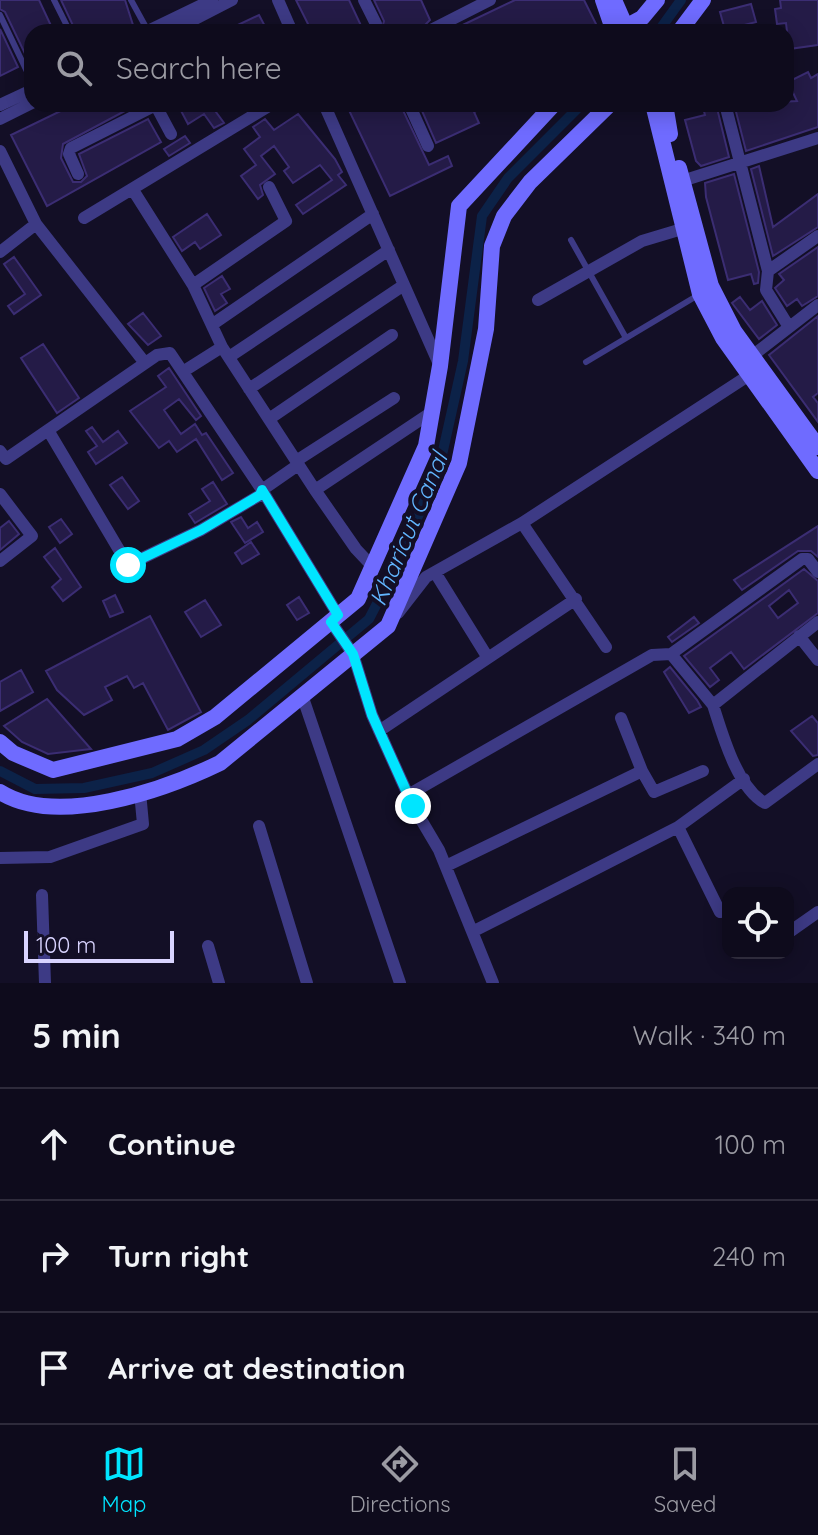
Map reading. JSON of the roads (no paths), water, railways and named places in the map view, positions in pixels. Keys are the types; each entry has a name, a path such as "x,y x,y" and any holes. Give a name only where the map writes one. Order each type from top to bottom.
{"street":[{"path":"186,24 232,0"},
{"path":"278,0 288,24"},
{"path":"364,0 376,24"},
{"path":"443,24 490,0"},
{"path":"603,0 618,24"},
{"path":"614,0 620,24"},
{"path":"632,24 642,18 657,0"},
{"path":"685,24 703,0"},
{"path":"162,24 206,1"},
{"path":"0,105 24,94"},
{"path":"0,119 24,107"},
{"path":"78,174 69,154 71,148 141,112"},
{"path":"160,112 171,134"},
{"path":"84,218 259,112"},
{"path":"328,112 440,366"},
{"path":"413,112 428,146"},
{"path":"0,742 13,753 53,770 177,739 215,717 358,599 426,446 440,366 459,206 547,112"},
{"path":"388,626 459,463 486,329 492,246 504,216 530,182 602,112"},
{"path":"655,112 688,227 711,286 754,366 818,471"},
{"path":"667,112 682,181 700,294 723,338 754,366 818,447"},
{"path":"727,112 768,271 766,290 789,327"},
{"path":"682,181 818,138"},
{"path":"0,151 36,224 145,363"},
{"path":"193,285 286,221 269,187"},
{"path":"133,190 193,285 226,352 249,389 315,490 356,549 372,566"},
{"path":"213,324 373,214"},
{"path":"0,252 36,224"},
{"path":"538,300 642,241 688,227"},
{"path":"768,271 818,236"},
{"path":"184,371 226,352 389,250"},
{"path":"249,389 404,285"},
{"path":"0,792 13,800 43,807 99,804 193,776 220,763 388,626 426,577 522,523 754,366 789,327 818,305"},
{"path":"269,419 392,335"},
{"path":"2,458 165,351 184,371 262,490 352,653 379,731 408,795 446,866 493,983"},
{"path":"48,430 128,565 201,530 260,495 262,490 297,463 394,398"},
{"path":"315,490 432,412"},
{"path":"0,494 32,536 0,561"},
{"path":"522,523 606,647"},
{"path":"408,795 652,655 671,654 802,559 808,559 818,572"},
{"path":"436,574 488,658"},
{"path":"379,731 576,599"},
{"path":"713,705 818,622"},
{"path":"799,636 818,660"},
{"path":"671,654 713,705 744,779 765,803 818,764"},
{"path":"303,698 400,983"},
{"path":"621,718 642,771 654,792 703,771"},
{"path":"446,866 642,771"},
{"path":"474,931 678,827 744,779"},
{"path":"0,858 50,857 143,824 140,792"},
{"path":"259,826 307,983"},
{"path":"678,827 720,912"},
{"path":"42,895 45,983"},
{"path":"794,929 818,912"},
{"path":"208,946 219,983"}],"lane":[{"path":"54,0 66,24"},
{"path":"131,0 143,24"},
{"path":"0,15 24,65"},
{"path":"571,240 626,338"},
{"path":"586,362 700,294"}],"waterway":[{"name":"Kharicut Canal","path":"664,24 681,0"},
{"name":"Kharicut Canal","path":"0,771 35,789 84,788 152,773 204,750 248,720 369,619 400,559 440,464 463,361 482,216 508,178 574,112"}]}
